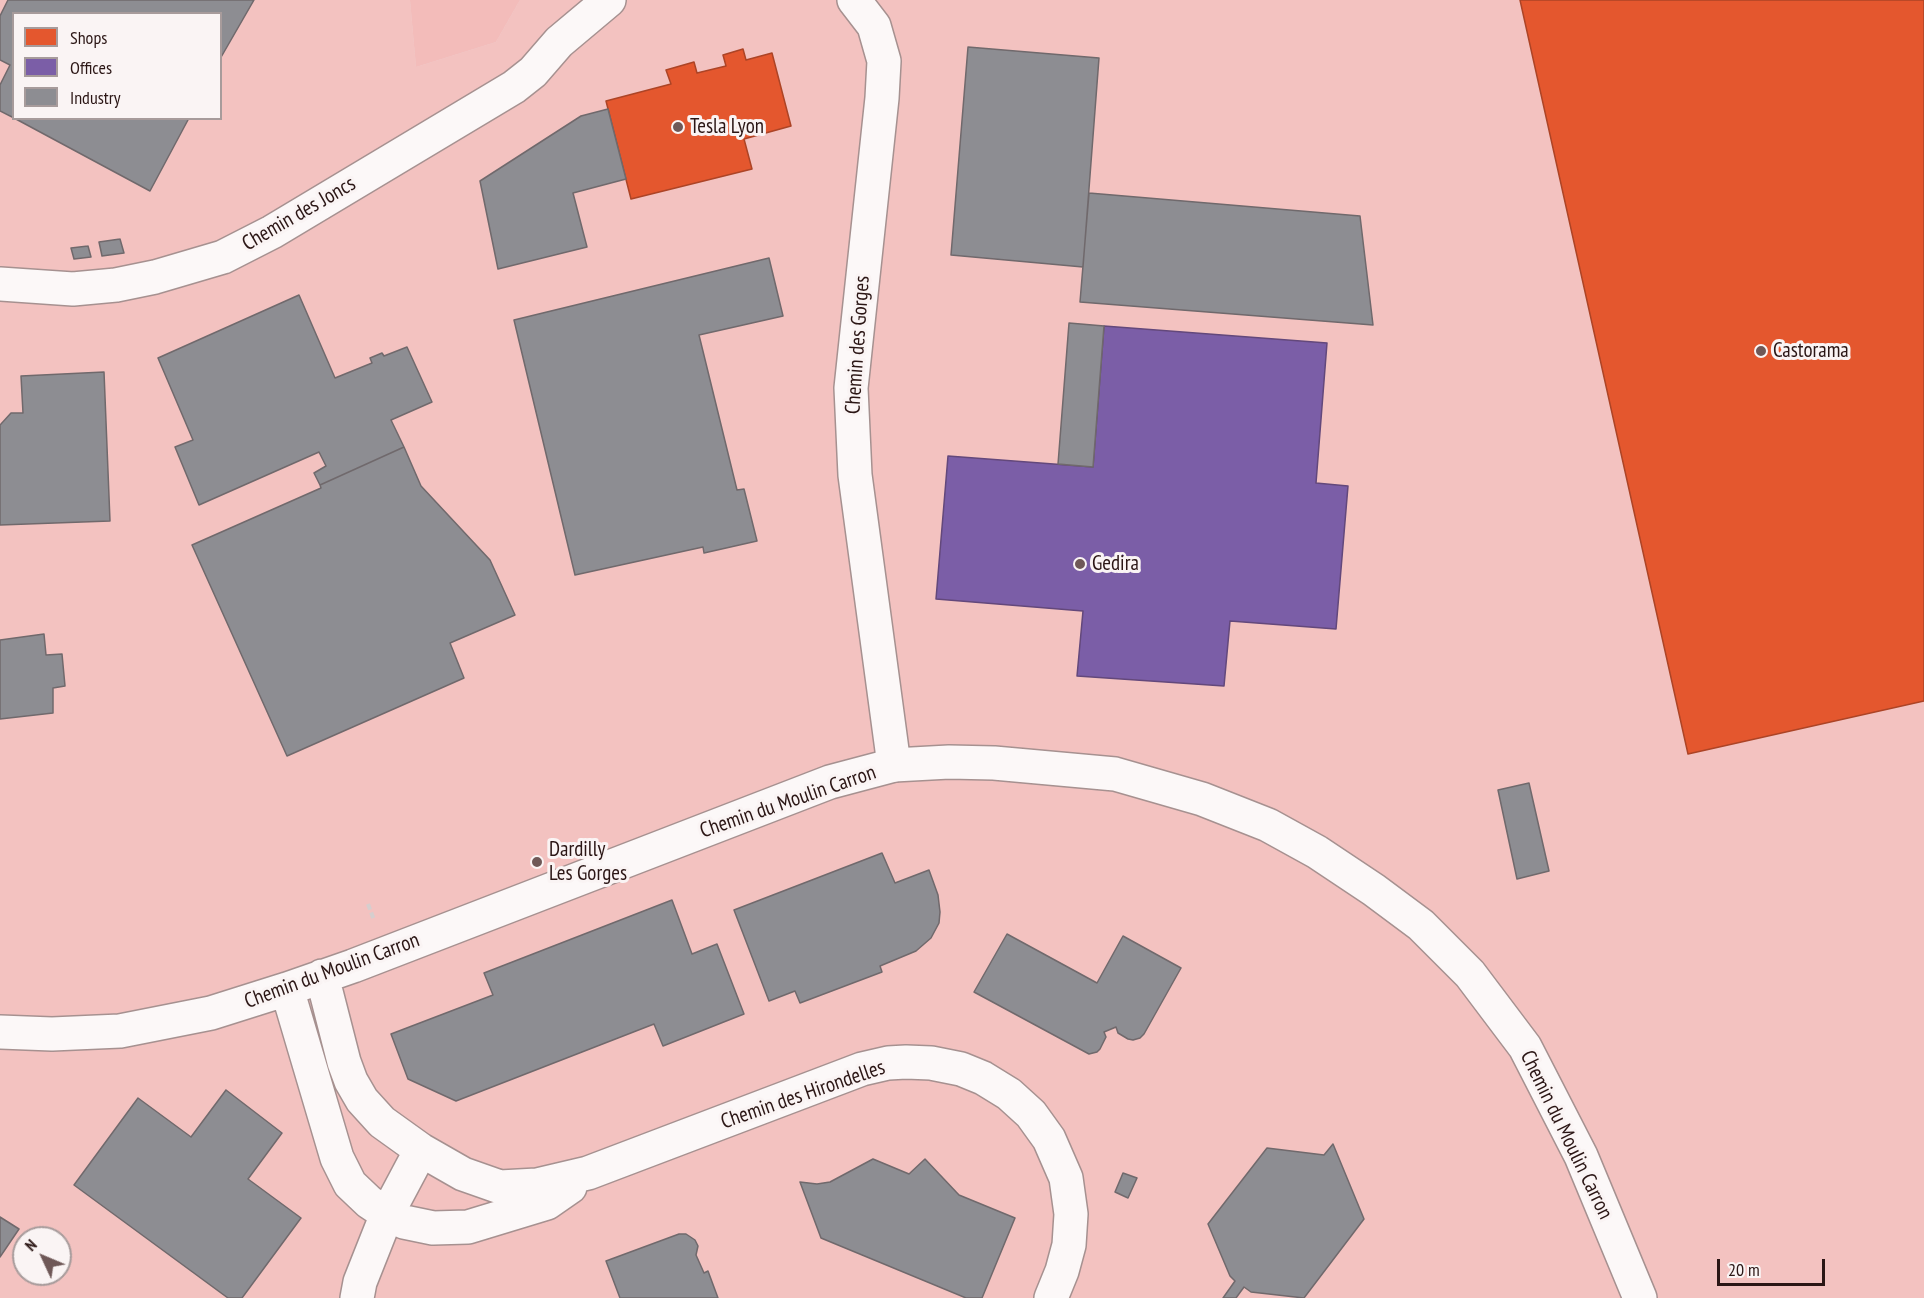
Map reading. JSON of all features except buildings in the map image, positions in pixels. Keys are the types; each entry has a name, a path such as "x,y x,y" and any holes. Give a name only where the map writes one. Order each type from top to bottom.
{"street":[{"name":"Chemin des Joncs","path":"559,42 574,0"},
{"name":"Chemin des Joncs","path":"0,284 73,289 116,285 155,277 223,257 272,232 514,87 534,72 559,42 609,0"},
{"name":"Chemin des Gorges","path":"854,1 874,26 884,61 851,388 855,475 894,765"},
{"name":"Chemin du Moulin Carron","path":"0,1032 52,1034 120,1031 211,1013 322,976 830,782 894,765 949,762 994,763 1115,774 1202,799 1268,825 1317,852 1421,925 1470,974 1525,1047 1581,1156 1640,1298"},
{"name":"Chemin des Hirondelles","path":"322,976 344,1062 362,1100 382,1122 421,1150 463,1174 500,1187 537,1185 588,1173 862,1070 888,1064 931,1063 961,1069 983,1078 1000,1088 1031,1114 1049,1139 1060,1161 1069,1192 1071,1224 1069,1245 1062,1271 1051,1298"},
{"name":"Chemin des Hirondelles","path":"287,989 337,1158 350,1184 369,1202 387,1214 404,1222 433,1228 468,1227 547,1203 588,1173"},
{"path":"357,1298 360,1282 387,1214 421,1150"}],"path":[{"path":"368,904 377,929"}],"shaded area":[{"path":"0,0 410,0 416,67 496,42 520,0 1924,0 1924,1298 0,1298"},
{"path":"410,0 520,0 496,42 416,67"}],"place":[{"name":"Tesla Lyon","path":"678,127"},
{"name":"Castorama","path":"1761,351"},
{"name":"Gedira","path":"1080,564"},
{"name":"Dardilly Les Gorges","path":"537,862"}]}
